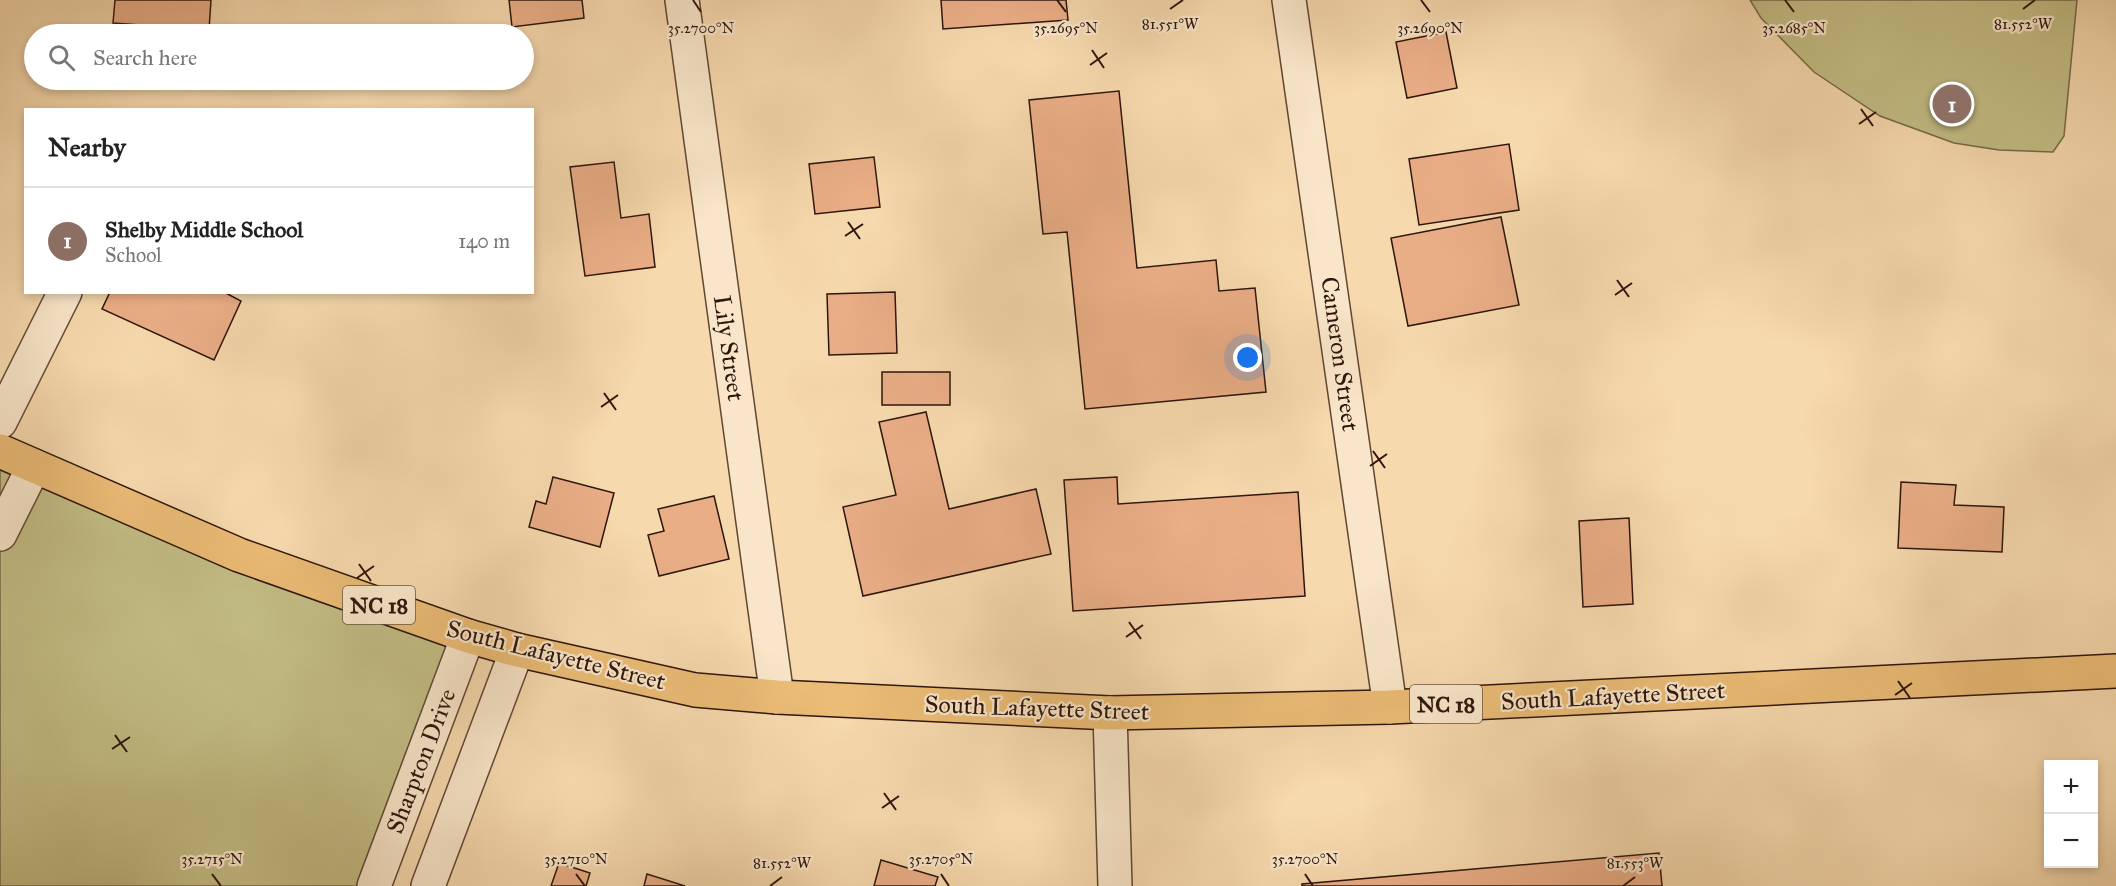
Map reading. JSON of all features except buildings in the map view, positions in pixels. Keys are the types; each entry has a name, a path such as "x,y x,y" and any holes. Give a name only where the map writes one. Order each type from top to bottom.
{"main road":[{"name":"South Lafayette Street","path":"0,451 239,555 468,636 517,650 695,690 777,697 1110,713 1390,707 2116,671"}],"street":[{"name":"Lily Street","path":"682,0 777,697"},
{"name":"Cameron Street","path":"1289,0 1390,707"},
{"path":"0,422 63,294"},
{"path":"0,534 34,466"},
{"name":"Sharpton Drive","path":"374,886 468,636"},
{"path":"428,886 517,650"},
{"path":"1110,713 1115,886"}],"shaded area":[{"path":"1750,0 2077,0 2064,136 2053,152 1999,150 1954,143 1880,116 1814,72 1761,18"},
{"path":"0,451 468,636 374,886 0,886"}],"place":[{"name":"Shelby Middle School","path":"1952,104"}]}
